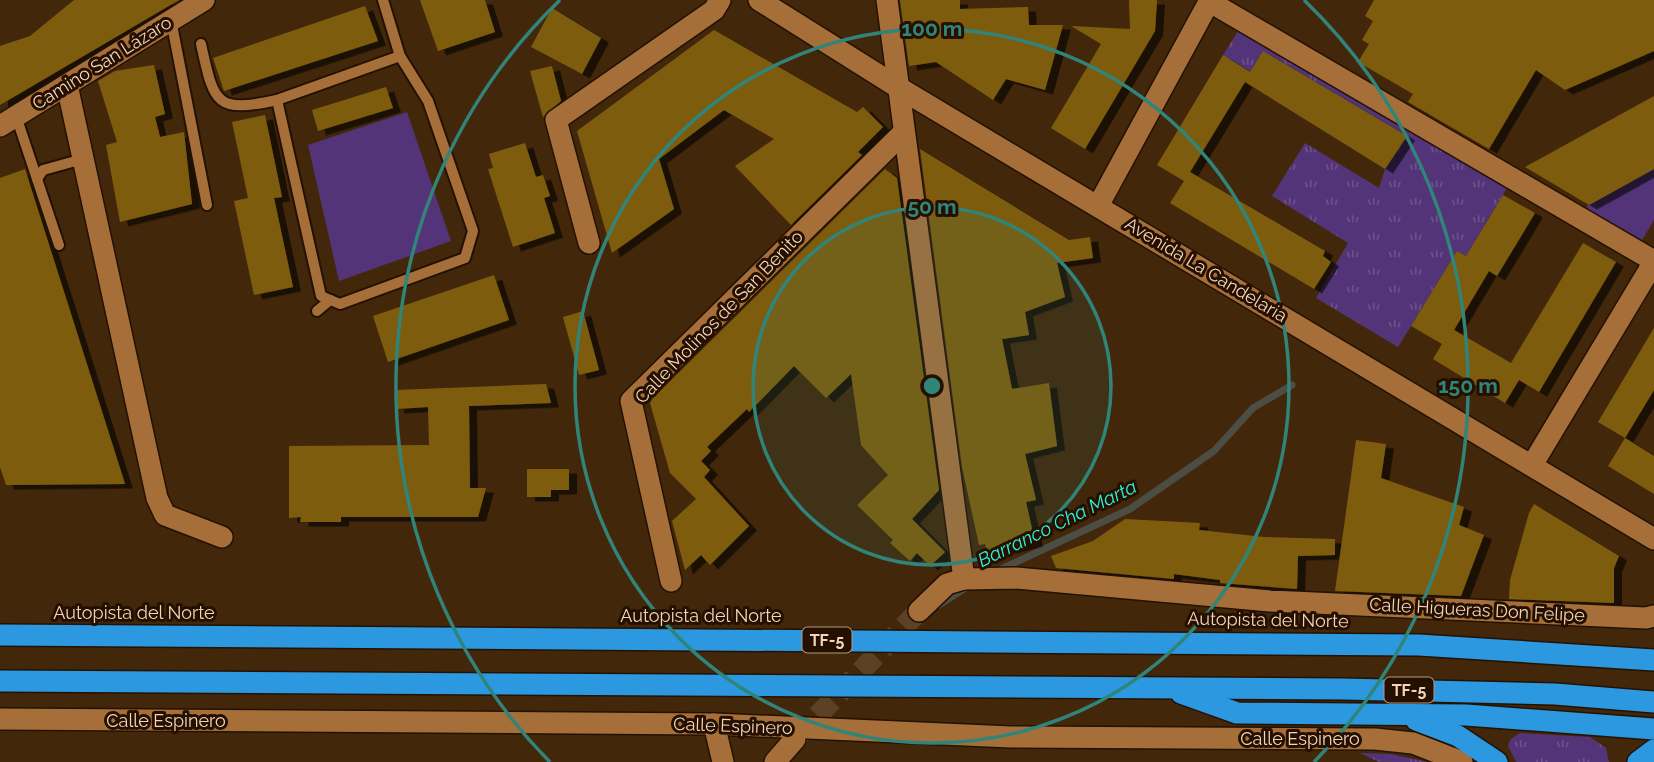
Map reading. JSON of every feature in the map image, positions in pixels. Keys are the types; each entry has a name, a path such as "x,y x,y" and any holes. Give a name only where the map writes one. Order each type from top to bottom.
{"highway":[{"name":"Autopista del Norte","path":"0,635 1419,645 1654,660"},
{"name":"TF-5","path":"0,681 1163,687 1555,694 1654,702"},
{"path":"1163,687 1237,713 1466,715 1654,729"},
{"path":"1386,714 1422,721 1458,736 1497,762"},
{"path":"1638,762 1654,750"}],"street":[{"name":"Camino San Lázaro","path":"8,121 204,0"},
{"path":"589,243 556,120 714,10 720,0"},
{"name":"Avenida La Candelaria","path":"759,0 896,86 1654,539"},
{"path":"887,0 896,86 964,579 947,584 919,611"},
{"path":"1098,206 1210,1 1654,262 1532,465"},
{"path":"66,85 157,498 165,515 222,537"},
{"name":"Calle Molinos de San Benito","path":"671,581 631,401 904,132"},
{"name":"Calle Higueras Don Felipe","path":"964,579 1016,579 1270,601 1646,618 1654,616"},
{"name":"Calle Espinero","path":"0,719 553,730 714,724 1011,737 1375,739 1413,743 1462,762"},
{"path":"714,724 723,762"},
{"path":"775,762 795,739"}],"lane":[{"path":"277,100 321,296 340,304 465,258 473,231 428,101 400,56 383,0"},
{"path":"171,20 207,205"},
{"path":"201,44 211,88 216,97 228,105 247,107 277,100 400,56"},
{"path":"8,121 37,179 59,245"},
{"path":"37,179 43,170 83,159"},
{"path":"317,311 330,300"}],"green space":[{"path":"1240,28 1510,183 1466,256 1457,251 1398,347 1316,298 1348,243 1272,196 1305,143 1379,188 1385,169 1406,136 1263,51 1250,72 1223,55"},
{"path":"407,112 451,241 339,281 308,145"},
{"path":"1654,169 1654,220 1639,245 1584,212 1588,205"},
{"path":"1520,733 1590,737 1606,748 1609,762 1516,762 1508,746 1510,740"},
{"path":"1360,753 1390,754 1428,762 1379,762"}],"building":[{"path":"74,0 179,0 0,105 0,46 30,36"},
{"path":"420,0 485,0 495,32 438,51"},
{"path":"900,0 960,0 960,9 1028,7 1029,25 1063,25 1045,90 1006,79 993,100 936,62 909,66"},
{"path":"1129,0 1157,0 1155,31 1085,149 1051,128 1101,44 1071,26 1130,29"},
{"path":"1374,0 1654,0 1654,51 1565,90 1536,70 1489,149 1408,102 1413,94 1358,62 1369,44 1362,40 1373,21 1365,16"},
{"path":"365,6 378,41 224,91 213,58"},
{"path":"552,8 601,38 582,74 531,47"},
{"path":"714,30 857,112 863,107 883,127 858,152 862,155 791,225 735,166 774,139 724,110 659,159 674,209 612,253 577,131"},
{"path":"1263,51 1407,136 1385,169 1245,82 1190,172 1325,251 1323,256 1331,262 1314,289 1170,203 1184,181 1157,165 1223,55 1250,72"},
{"path":"154,65 165,114 155,117 160,137 184,132 192,204 120,222 106,145 117,142 98,81 115,71"},
{"path":"552,66 561,101 543,117 530,71"},
{"path":"386,87 393,108 318,131 312,110"},
{"path":"1654,96 1654,169 1589,205 1525,167"},
{"path":"265,115 282,197 274,198 293,287 254,295 234,201 248,198 232,122"},
{"path":"525,143 536,177 543,175 550,196 544,198 555,233 513,247 488,169 493,168 489,154"},
{"path":"920,149 1069,240 1090,237 1093,258 1057,263 1065,297 1025,312 1029,335 1002,339 1012,389 1049,383 1057,446 1025,454 1036,500 1026,502 1035,542 988,554 985,544 979,545 962,467"},
{"path":"25,169 125,484 6,485 0,467 0,178"},
{"path":"885,169 897,178 939,490 912,519 945,552 930,566 917,553 910,561 890,543 893,540 857,505 888,475 861,445 851,374 826,398 794,366 749,412 747,409 707,447 711,451 701,461 710,470 704,477 749,526 710,565 701,555 685,570 672,521 696,499 670,473 650,403"},
{"path":"1503,195 1535,213 1497,276 1489,271 1454,330 1511,363 1583,243 1616,262 1539,392 1519,380 1505,403 1433,359 1442,344 1411,326 1457,251 1466,256"},
{"path":"494,275 509,320 388,362 373,316"},
{"path":"583,311 599,370 579,375 563,317"},
{"path":"1654,328 1654,390 1625,438 1598,422"},
{"path":"546,384 551,403 469,406 470,488 486,488 478,517 341,517 341,522 300,522 301,517 289,518 289,446 429,445 428,407 396,409 395,390"},
{"path":"1625,438 1654,456 1654,494 1608,466"},
{"path":"1356,440 1386,444 1381,478 1464,507 1459,525 1484,535 1461,596 1335,591"},
{"path":"527,469 569,469 569,490 551,490 551,497 527,497"},
{"path":"1534,504 1619,556 1614,568 1614,603 1509,599 1510,580"},
{"path":"1125,519 1200,523 1199,530 1264,537 1335,539 1335,555 1298,556 1297,589 1220,583 1220,580 1174,574 1174,579 1056,568 1051,556 1093,541"}],"waterway":[{"name":"Barranco Cha Marta","path":"999,570 1130,509 1214,451 1253,408 1292,385"},
{"name":"Barranco Cha Marta","path":"939,605 967,587"}],"tunnel":[{"path":"796,738 919,611"}]}
